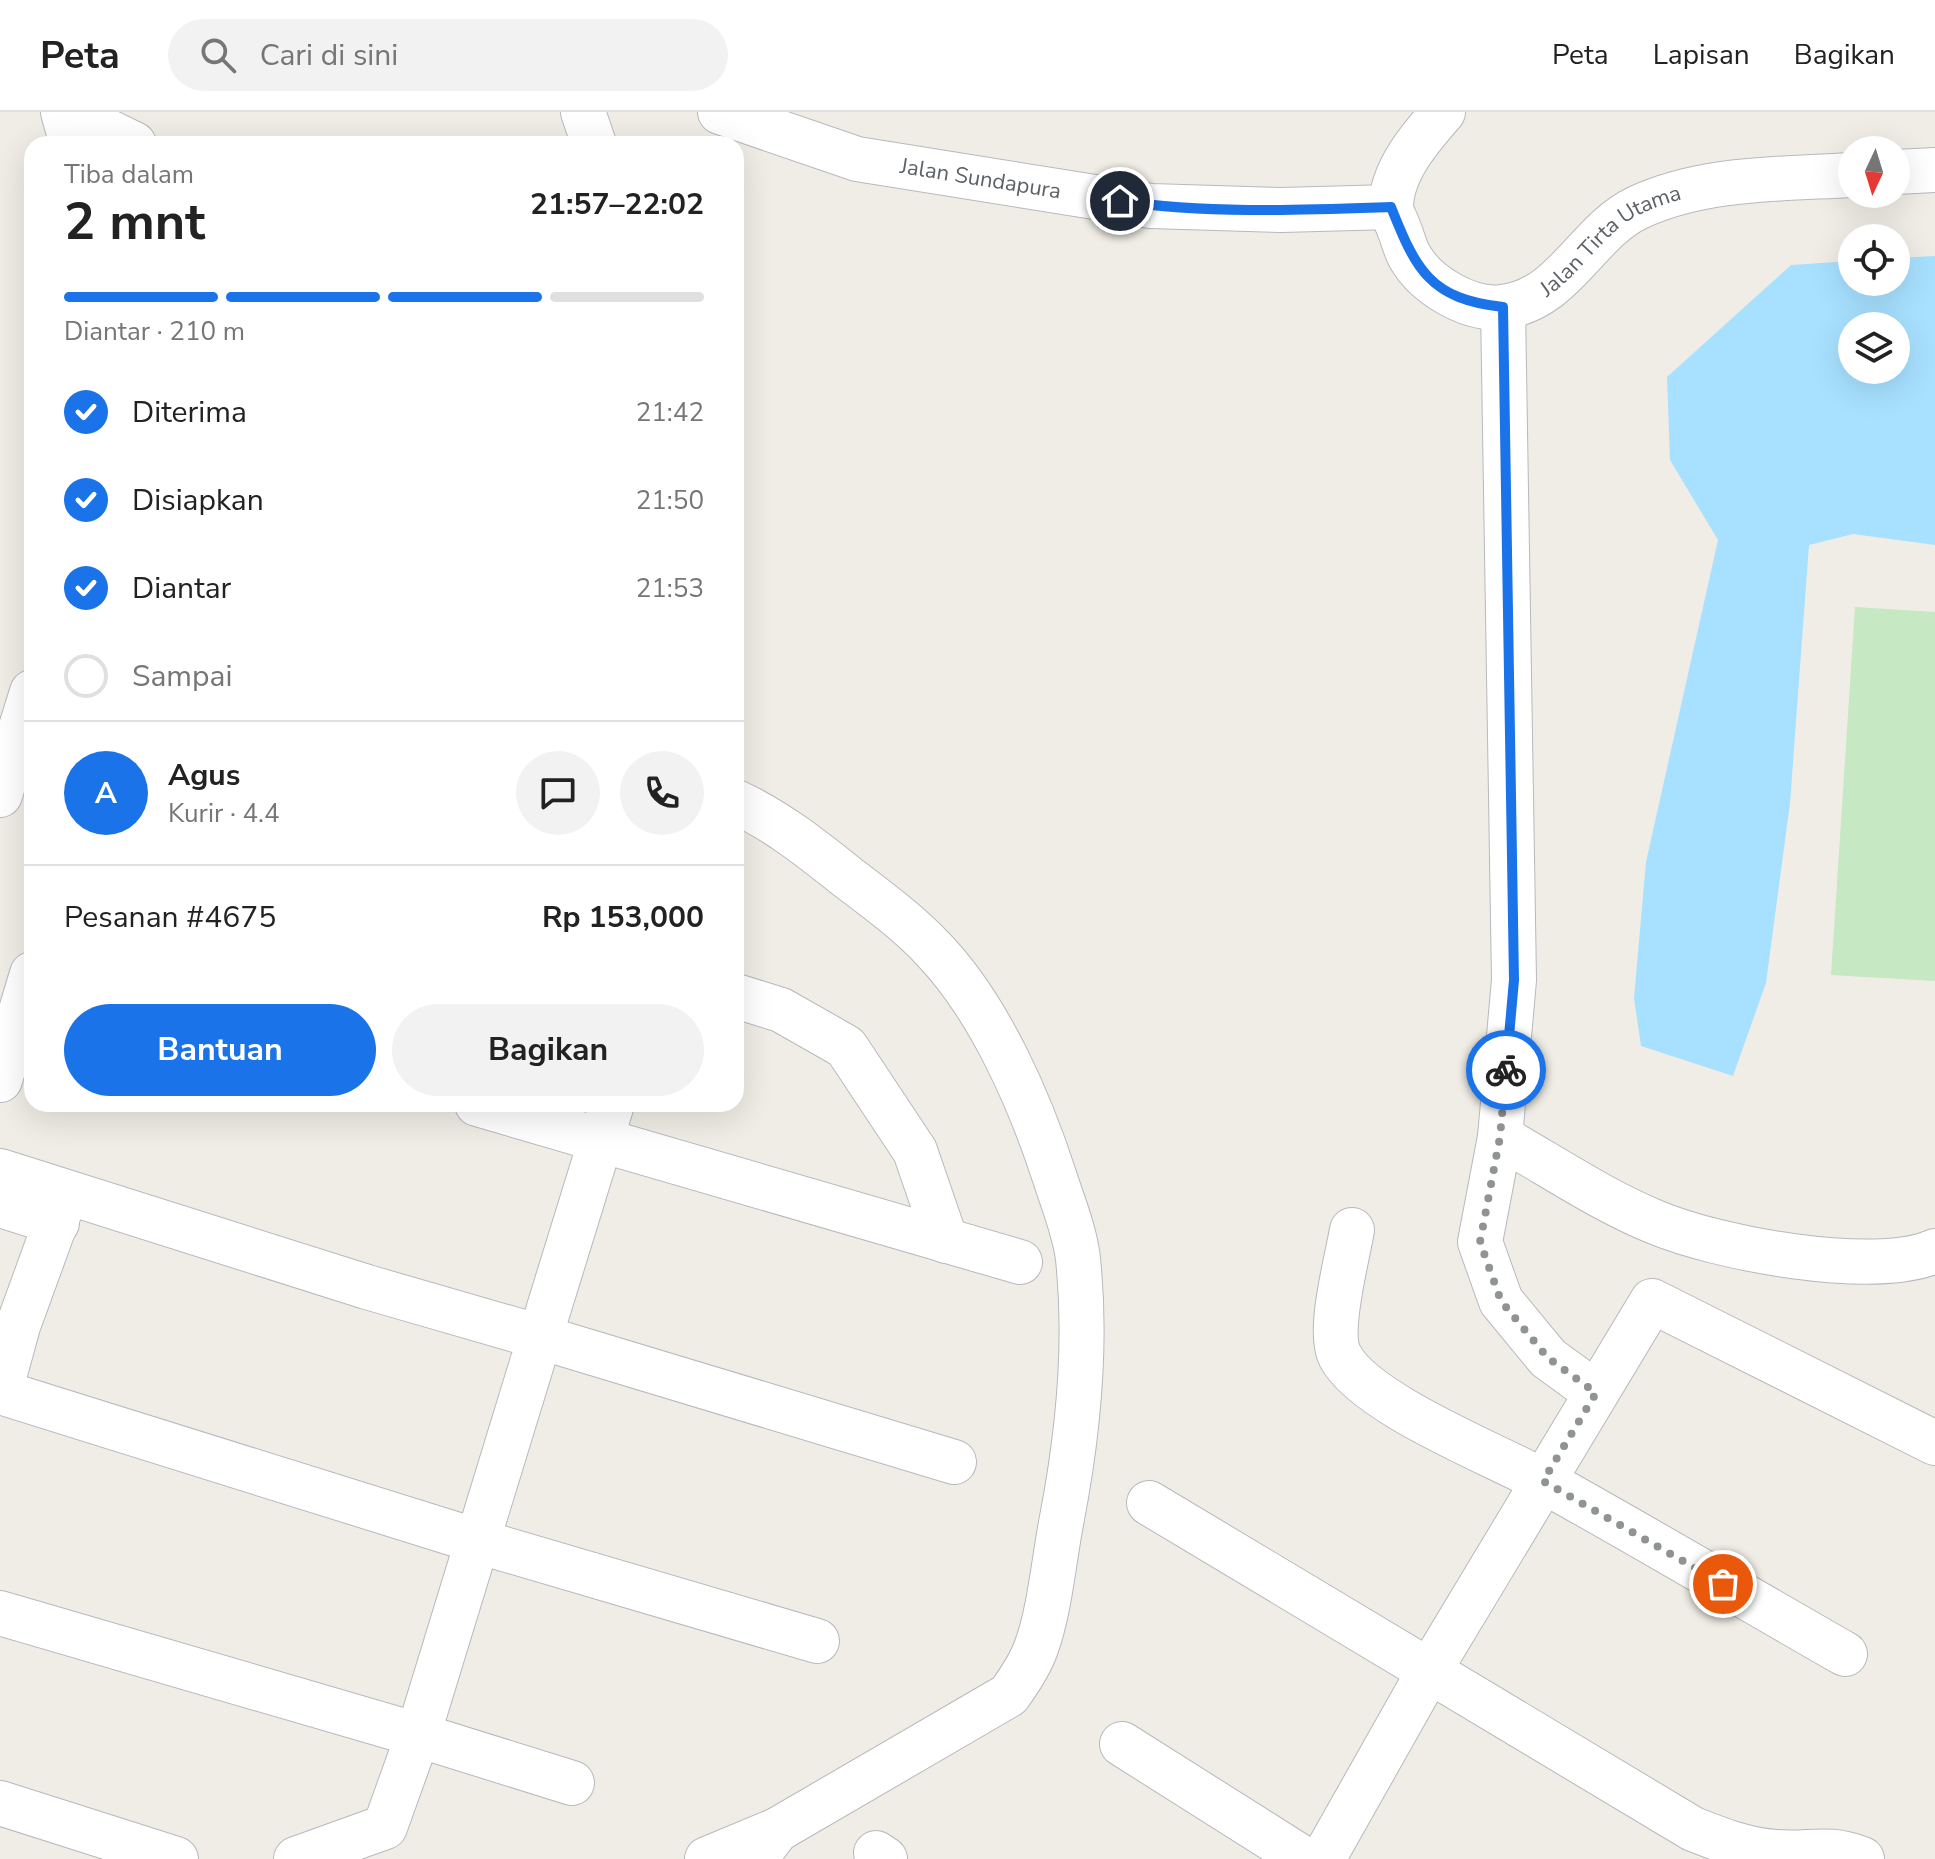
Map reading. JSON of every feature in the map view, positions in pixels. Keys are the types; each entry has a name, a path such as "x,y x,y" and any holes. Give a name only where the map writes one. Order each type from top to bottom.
{"street":[{"path":"66,112 70,136"},
{"path":"66,112 117,136"},
{"name":"Jalan Sundapura","path":"720,112 857,159 1151,206 1281,210 1391,207"},
{"path":"1443,112 1417,141 1400,175 1391,207 1411,258 1438,287 1475,304 1503,307 1514,980 1500,1137 1480,1242 1501,1301 1548,1358 1596,1393"},
{"path":"1910,171 1935,170"},
{"name":"Jalan Tirta Utama","path":"1503,307 1547,290 1634,209 1673,194 1752,181 1838,176"},
{"path":"0,795 24,718"},
{"path":"707,1859 766,1844 1009,1695 1036,1648 1076,1437 1080,1351 1078,1258 1043,1140 1011,1067 965,990 934,950 899,918 807,844 744,806"},
{"path":"744,998 781,1010 846,1047 915,1151 946,1241"},
{"path":"0,1080 24,1000"},
{"path":"531,1112 606,1123 946,1241 1020,1262"},
{"path":"296,1859 385,1827 418,1735 606,1123"},
{"path":"1500,1137 1654,1222 1715,1242 1810,1257 1873,1262 1916,1260 1935,1251"},
{"path":"0,1171 62,1208"},
{"path":"0,1205 62,1208 540,1337 954,1462"},
{"path":"62,1208 9,1324 0,1392 477,1541 817,1641"},
{"path":"1352,1230 1336,1329 1339,1355 1357,1378 1390,1402 1543,1481 1845,1654"},
{"path":"1323,1859 1428,1673 1652,1301 1935,1443"},
{"path":"1149,1503 1428,1673 1693,1829 1736,1846 1780,1853 1809,1849 1846,1853 1862,1859"},
{"path":"0,1613 572,1783"},
{"path":"1122,1744 1304,1859"},
{"path":"0,1803 176,1859"}],"green space":[{"path":"1855,607 1935,612 1935,981 1831,975"}],"water":[{"path":"1935,256 1935,545 1853,534 1809,545 1790,803 1766,983 1733,1076 1641,1046 1634,998 1646,862 1718,540 1670,460 1667,377 1791,265 1838,262 1838,296 1910,296 1910,257"}],"way so far":[{"path":"1506,1070 1500,1137 1480,1242 1501,1301 1548,1358 1596,1393 1543,1481 1723,1584"}],"route":[{"path":"1120,201 1151,206 1281,210 1391,207 1411,258 1438,287 1475,304 1503,307 1514,980 1506,1070"}]}
